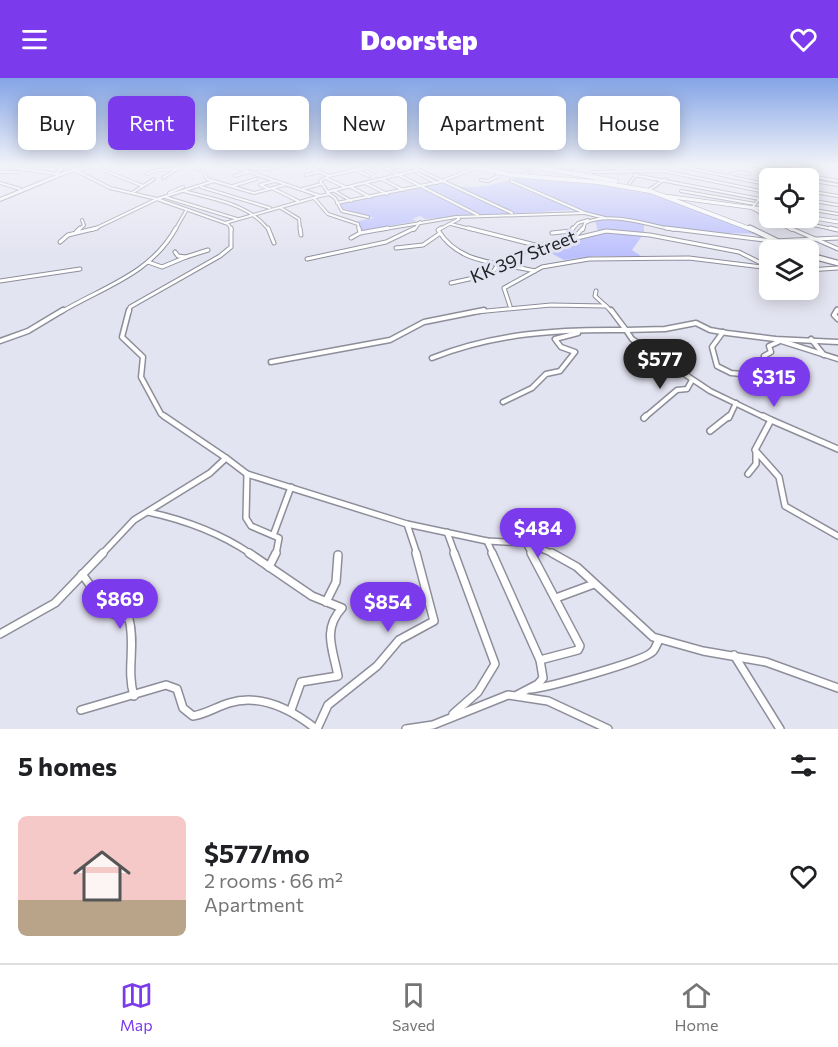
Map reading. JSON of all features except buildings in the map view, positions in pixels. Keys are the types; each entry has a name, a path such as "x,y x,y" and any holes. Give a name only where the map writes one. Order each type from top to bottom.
{"main road":[{"path":"665,196 739,223 771,240"},
{"path":"819,259 838,265"}],"street":[{"path":"142,195 224,223 233,232 231,247 188,275 127,309 122,337 143,357 141,377 161,414 247,474 407,524 487,541 526,543 554,552 577,567 644,630 659,640 703,651 766,662 838,688"},
{"path":"74,233 95,229 167,195"},
{"path":"202,195 264,219 274,243"},
{"path":"229,195 270,208"},
{"path":"285,195 299,201"},
{"path":"330,195 342,211 368,217"},
{"path":"342,195 351,201"},
{"path":"337,203 379,195"},
{"path":"435,195 468,212 483,216"},
{"path":"474,195 515,214"},
{"path":"544,195 585,213 613,219"},
{"path":"699,195 759,207"},
{"path":"744,195 759,199 754,206"},
{"path":"224,223 270,208 281,208 320,196"},
{"path":"665,196 754,206 809,238 838,249"},
{"path":"163,197 237,219"},
{"path":"314,198 328,214 358,224 360,232"},
{"path":"820,202 838,205"},
{"path":"281,208 299,219 301,235"},
{"path":"819,210 838,214"},
{"path":"0,341 36,328 148,262 173,237 186,211"},
{"path":"468,212 472,217"},
{"path":"351,238 360,232 456,217 585,213"},
{"path":"335,216 344,222"},
{"path":"456,217 459,219 439,229 439,234 445,244 466,258 535,271"},
{"name":"KK 397 Street","path":"451,283 487,275 495,270 496,264 540,246 574,238 583,230 585,223 591,220 613,219 687,232 763,240"},
{"path":"819,219 838,222"},
{"path":"60,242 84,225 82,220"},
{"path":"552,233 571,231 578,223 591,220"},
{"path":"307,259 397,238 412,232 420,222"},
{"path":"452,224 540,246"},
{"path":"819,226 838,230"},
{"path":"574,238 606,231 650,235 739,252 759,262"},
{"path":"396,248 423,245 439,234"},
{"name":"KK 397 Street","path":"785,240 838,238"},
{"path":"148,262 162,267 208,250"},
{"path":"175,252 178,256 186,258"},
{"path":"510,306 504,288 546,265 604,258 689,258 759,266"},
{"path":"819,268 838,265"},
{"path":"0,281 80,269"},
{"path":"596,291 595,296 620,319 632,339 692,380 771,420 838,449"},
{"path":"838,304 834,315 838,319"},
{"path":"271,362 390,340 424,322 510,306 606,306"},
{"path":"432,358 455,348 510,334 664,329 694,322 723,332 777,341 838,359"},
{"path":"503,402 532,388 546,375 560,371 575,352 561,347 555,339 582,332"},
{"path":"723,332 712,347 717,366 731,373 752,375 754,382 752,384"},
{"path":"811,339 824,356"},
{"path":"764,356 771,352 769,345 777,341 811,339 838,342"},
{"path":"644,418 677,390 687,389 692,380"},
{"path":"710,431 728,419 736,403"},
{"path":"748,474 756,464 756,447 771,420"},
{"path":"756,453 779,477 785,506 838,536"},
{"path":"0,634 55,603 129,525 210,473 226,458"},
{"path":"247,474 246,518 251,526 274,533 279,538 276,555 269,567"},
{"path":"274,533 285,498 291,487"},
{"path":"148,512 182,519 217,536 228,538 269,567 326,602 342,608 332,619 329,628 338,676 301,682 291,710"},
{"path":"81,710 166,685 175,686 183,708 193,716 243,699 264,701 291,710 317,729 328,705 355,681 377,666 395,643 434,621 426,583 407,524"},
{"path":"447,532 495,664 478,692 450,717"},
{"path":"487,541 540,660 543,678 528,690 514,696"},
{"path":"526,543 580,646 578,650 540,660"},
{"path":"326,602 336,582 338,555"},
{"path":"82,574 110,613 129,619 133,629 128,668 129,684 134,696"},
{"path":"556,598 594,584"},
{"path":"528,690 544,688 592,672 621,666 652,653 659,640"},
{"path":"734,655 764,699 780,729"},
{"path":"406,729 433,725 501,697 514,696 548,701 608,729"}],"shaded area":[{"path":"378,195 662,195 760,234 695,232 644,223 644,233 632,250 641,256 595,256 564,260 551,253 543,254 537,250 598,231 595,221 610,218 571,210 425,219 420,216 412,219 417,221 361,231 358,221 374,218 344,211 340,203"}]}
